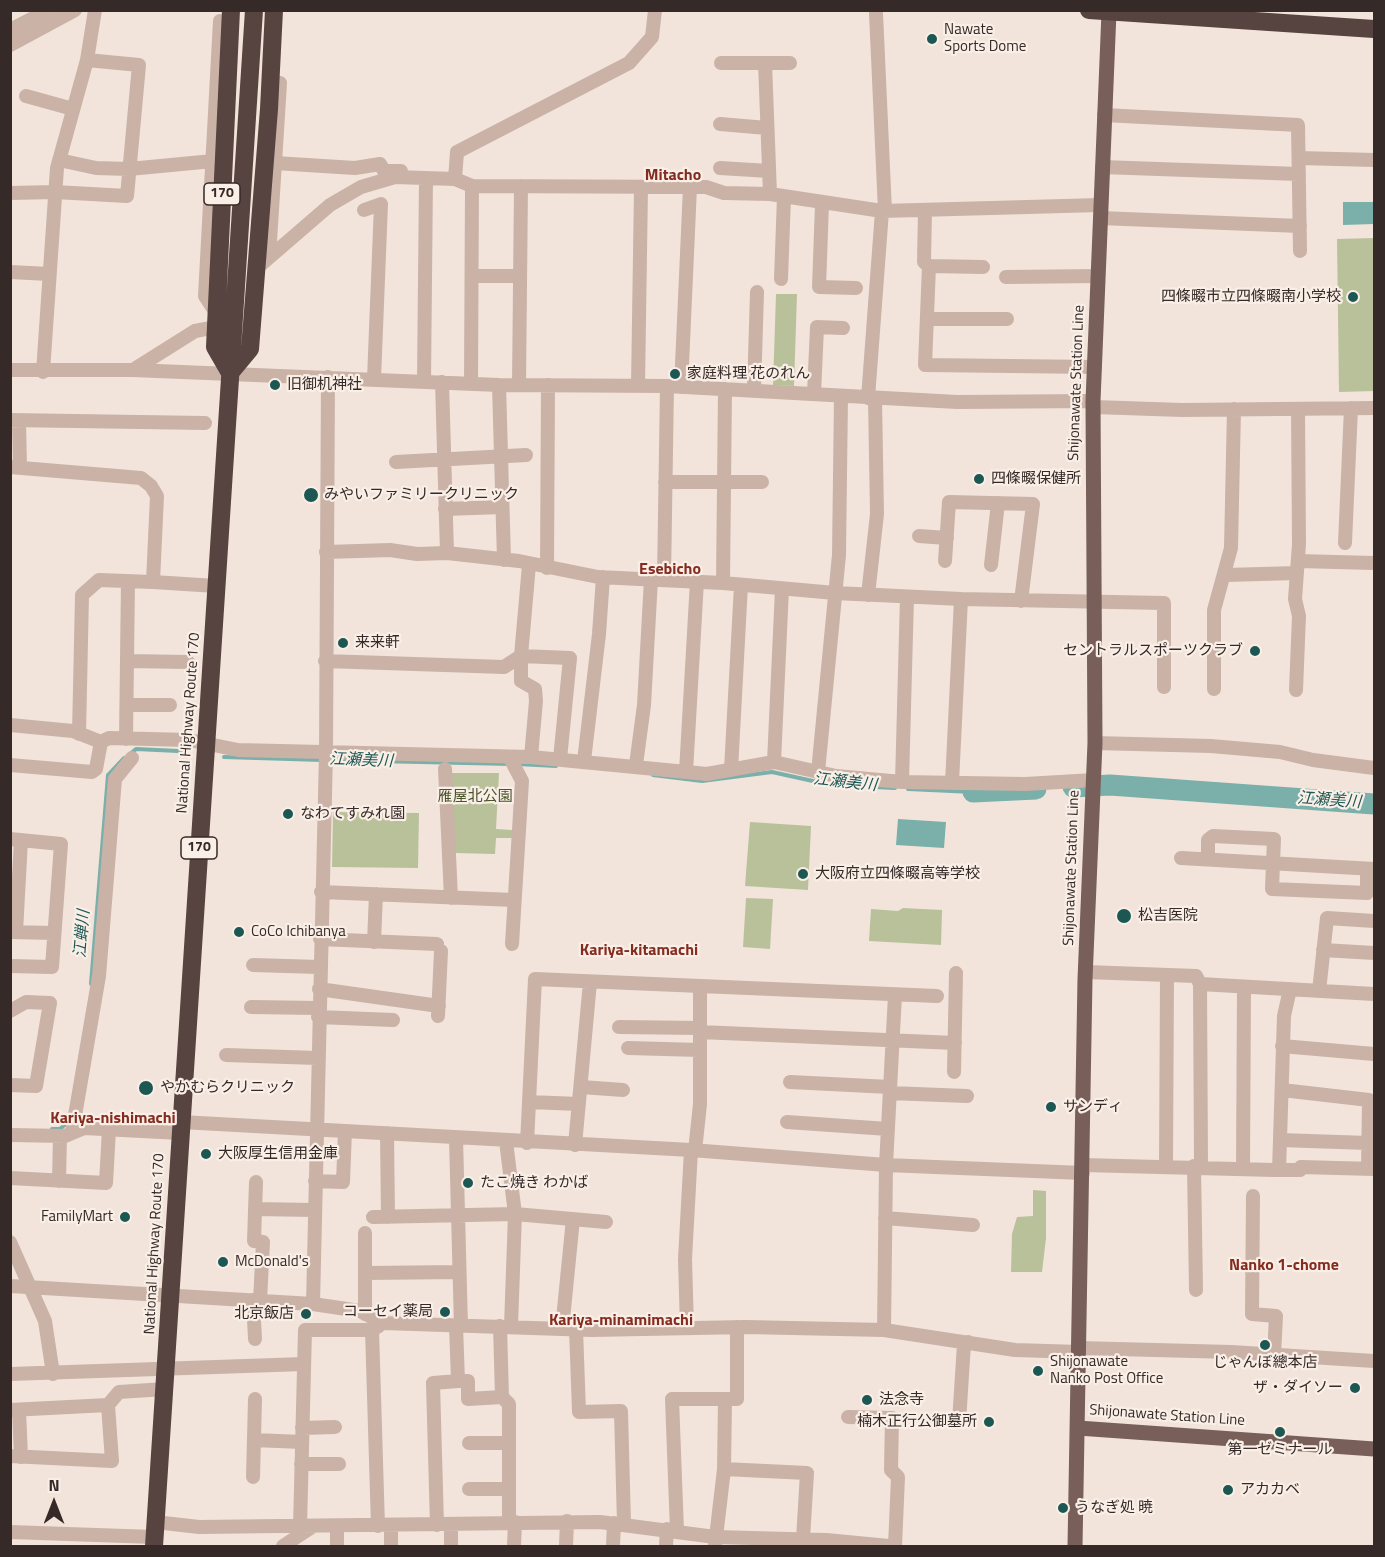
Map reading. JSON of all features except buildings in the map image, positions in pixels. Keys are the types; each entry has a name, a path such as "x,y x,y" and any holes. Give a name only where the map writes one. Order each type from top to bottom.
{"highway":[{"name":"National Highway Route 170","path":"154,1535 254,10"},
{"name":"170","path":"226,16 215,347 230,373 250,350 263,262 274,10"},
{"path":"1089,10 1374,29"},
{"path":"1260,10 1374,18"}],"main road":[{"name":"Shijonawate Station Line","path":"1109,11 1093,404 1092,603 1095,743 1086,972 1078,1428 1374,1449"},
{"path":"1075,1546 1078,1428"}],"street":[{"path":"10,30 49,10"},
{"path":"10,45 75,10"},
{"path":"43,372 59,160 87,60 94,10"},
{"path":"455,179 457,152 629,63 652,37 655,10"},
{"path":"868,595 877,514 872,398 883,211 876,13"},
{"path":"133,370 216,320 205,296 213,161 226,16"},
{"path":"10,193 55,192 127,196 139,65 87,60"},
{"path":"721,63 790,63"},
{"path":"765,63 769,171 777,196 781,279"},
{"path":"263,262 275,163 280,83"},
{"path":"26,96 73,109"},
{"path":"1104,115 1298,125 1300,251"},
{"path":"720,124 767,128"},
{"path":"1299,158 1374,160"},
{"path":"59,160 96,168 129,169 213,161"},
{"path":"275,163 355,168 380,164 384,171 403,171 411,177"},
{"path":"1102,167 1299,174"},
{"path":"720,168 769,171"},
{"path":"263,262 330,205 361,187 395,177 455,179 472,186 706,187 724,193 777,196 883,211 1100,211 1300,226"},
{"path":"424,381 426,178"},
{"path":"471,383 472,186"},
{"path":"519,385 521,186"},
{"path":"638,386 641,187"},
{"path":"681,387 690,187"},
{"path":"364,210 381,204 374,379"},
{"path":"822,204 819,287 856,288"},
{"path":"925,210 924,262 929,266 983,267"},
{"path":"929,266 925,365 1095,367"},
{"path":"10,272 49,274"},
{"path":"472,276 520,276"},
{"path":"1006,277 1098,276"},
{"path":"754,391 757,292"},
{"path":"927,319 1007,319"},
{"path":"814,394 817,327 843,328"},
{"path":"10,370 43,372 133,370 499,385 667,386 957,402 1234,409 1374,408"},
{"path":"315,1329 314,1210 326,753 328,377"},
{"path":"442,382 447,553"},
{"path":"499,385 504,560"},
{"path":"547,568 548,385"},
{"path":"636,765 658,579 665,482 667,386"},
{"path":"723,583 726,482 725,389"},
{"path":"818,772 835,593 842,482 841,396"},
{"path":"1345,543 1350,408"},
{"path":"1214,689 1214,610 1231,548 1234,409"},
{"path":"1296,690 1299,616 1295,600 1298,567 1298,409"},
{"path":"153,582 157,496 152,486 141,478 129,475 15,468 15,421 205,423"},
{"path":"396,462 526,455"},
{"path":"665,482 762,482"},
{"path":"945,561 950,502 1033,504 1021,601"},
{"path":"991,565 998,503"},
{"path":"445,509 502,507"},
{"path":"919,536 947,538"},
{"path":"326,552 390,550 417,554 447,553 603,577 697,581 835,593 1021,601 1164,603 1164,687"},
{"path":"1224,575 1298,567 1374,563"},
{"path":"529,565 521,681 535,689 531,757"},
{"path":"584,761 599,634 603,577"},
{"path":"80,734 82,595 99,580 216,585"},
{"path":"126,738 128,581"},
{"path":"686,771 697,581"},
{"path":"731,770 741,585"},
{"path":"774,762 782,589"},
{"path":"902,782 907,597"},
{"path":"952,783 961,599"},
{"path":"325,661 504,667 521,656 570,658 560,759"},
{"path":"127,661 188,662"},
{"path":"127,705 170,705"},
{"path":"10,725 80,734 101,742 109,738 126,738 206,743 238,750 531,757 636,765 707,774 774,762 818,772 902,782 1094,785"},
{"path":"10,765 92,771 96,769 101,742"},
{"path":"1095,743 1211,746 1280,752 1313,760 1374,768"},
{"path":"59,1181 66,1134 99,976 115,779 132,758"},
{"path":"510,758 522,781 512,944"},
{"path":"445,769 451,898"},
{"path":"1181,858 1208,859 1274,863 1371,869 1367,893 1272,889 1274,863 1274,839 1213,836 1208,840 1208,859"},
{"path":"10,966 52,967 61,844 16,840 13,932 54,933"},
{"path":"321,892 514,900"},
{"path":"374,942 375,894"},
{"path":"1319,991 1327,918 1374,921"},
{"path":"319,989 438,1011 439,948 320,939"},
{"path":"1323,950 1374,953"},
{"path":"253,965 319,967"},
{"path":"1086,972 1196,976 1200,984 1196,1290"},
{"path":"954,1072 956,973"},
{"path":"1166,1166 1167,975"},
{"path":"526,1143 536,980 937,996"},
{"path":"575,1145 590,982"},
{"path":"1200,984 1374,994"},
{"path":"687,1328 685,1259 693,1151 700,1104 700,986"},
{"path":"1244,987 1244,1169"},
{"path":"1279,1170 1282,1046 1284,1016 1290,989"},
{"path":"884,1330 886,1165 895,995"},
{"path":"10,1011 26,1002 50,1003 36,1086 10,1085"},
{"path":"251,1007 393,1020"},
{"path":"620,1027 955,1043"},
{"path":"1282,1046 1374,1054"},
{"path":"628,1048 700,1050"},
{"path":"226,1055 317,1058"},
{"path":"790,1082 967,1096"},
{"path":"580,1087 623,1090"},
{"path":"10,1135 66,1134 84,1128 316,1129 693,1151 886,1165 1083,1169 1166,1166 1279,1170 1300,1170 1301,1167 1371,1168 1368,1143 1372,1100 1282,1090"},
{"path":"529,1102 579,1104"},
{"path":"787,1122 888,1129"},
{"path":"10,1178 106,1183 109,1129"},
{"path":"315,1181 343,1182 345,1131"},
{"path":"387,1133 388,1217"},
{"path":"456,1138 459,1272 458,1381"},
{"path":"1280,1140 1368,1143"},
{"path":"506,1141 515,1214 502,1397 509,1404 509,1489 514,1546"},
{"path":"255,1339 256,1301 263,1242 254,1241 256,1182"},
{"path":"1253,1196 1252,1314 1276,1316 1274,1356"},
{"path":"255,1209 314,1210"},
{"path":"373,1218 515,1214 606,1222"},
{"path":"885,1218 973,1225"},
{"path":"573,1219 569,1329 579,1412 621,1411 619,1523 613,1546"},
{"path":"365,1233 365,1314"},
{"path":"10,1242 45,1321 53,1374"},
{"path":"365,1273 459,1272"},
{"path":"10,1286 314,1304 365,1314 378,1326 385,1526 391,1546"},
{"path":"307,1527 301,1464 305,1329 378,1326 506,1326 569,1329 737,1327 884,1330 1015,1350 1231,1352 1374,1361"},
{"path":"666,1546 672,1530 672,1399 737,1399 737,1327"},
{"path":"959,1422 964,1344 968,1342"},
{"path":"10,1374 304,1364"},
{"path":"451,1546 444,1525 433,1383 468,1381 468,1399 502,1397"},
{"path":"108,1405 15,1410 16,1457 112,1461 108,1405 119,1392 165,1389"},
{"path":"253,1477 255,1399"},
{"path":"715,1542 724,1469 725,1399"},
{"path":"848,1417 892,1418 891,1470 898,1478 895,1546"},
{"path":"302,1428 335,1427"},
{"path":"254,1440 302,1442"},
{"path":"469,1443 509,1443"},
{"path":"301,1464 339,1464"},
{"path":"724,1469 807,1473 803,1539"},
{"path":"469,1489 509,1489"},
{"path":"566,1546 567,1521"},
{"path":"10,1532 154,1535 199,1527 385,1526 567,1521 619,1523 672,1530 715,1542 770,1543 803,1539 825,1543 883,1546"},
{"path":"337,1526 337,1546"},
{"path":"283,1546 307,1527"},
{"path":"1075,1546 1083,1546"}],"green space":[{"name":"四條畷市立四條畷南小学校","path":"1374,238 1374,391 1339,392 1337,239"},
{"path":"776,294 797,294 794,386 773,385"},
{"name":"雁屋北公園","path":"451,773 499,773 496,829 512,830 512,838 496,838 495,854 455,853"},
{"path":"333,812 419,813 418,868 332,867"},
{"path":"750,822 811,826 808,890 745,886"},
{"path":"746,898 773,899 770,949 743,947"},
{"path":"903,908 942,910 941,945 869,941 871,909 898,911"},
{"path":"1033,1190 1046,1191 1046,1238 1042,1272 1011,1272 1012,1234 1017,1217 1033,1216"}],"water":[{"path":"1343,202 1374,202 1374,224 1343,225"},
{"path":"898,819 946,822 944,848 896,845"}],"waterway":[{"name":"江蝉川","path":"130,754 136,749 178,751 186,756"},
{"name":"江蝉川","path":"224,757 322,760"},
{"name":"江蝉川","path":"91,984 108,775 124,758"},
{"name":"江瀬美川","path":"329,760 511,764"},
{"name":"江瀬美川","path":"518,764 556,766"},
{"name":"江瀬美川","path":"653,775 702,781 772,772 831,785 895,788"},
{"name":"江瀬美川","path":"1073,787 1110,785 1374,804"},
{"name":"江瀬美川","path":"908,789 973,792"},
{"name":"江瀬美川","path":"973,792 1036,789"},
{"name":"江蝉川","path":"52,1129 60,1129 69,1121"}],"place":[{"name":"Nawate Sports Dome","path":"932,39"},
{"name":"四條畷市立四條畷南小学校","path":"1353,297"},
{"name":"家庭料理 花のれん","path":"675,374"},
{"name":"旧御机神社","path":"275,385"},
{"name":"四條畷保健所","path":"979,479"},
{"name":"みやいファミリークリニック","path":"311,495"},
{"name":"来来軒","path":"343,643"},
{"name":"セントラルスポーツクラブ","path":"1255,651"},
{"name":"なわてすみれ園","path":"288,814"},
{"name":"大阪府立四條畷高等学校","path":"803,874"},
{"name":"松吉医院","path":"1124,916"},
{"name":"CoCo Ichibanya","path":"239,932"},
{"name":"やかむらクリニック","path":"146,1088"},
{"name":"サンディ","path":"1051,1107"},
{"name":"大阪厚生信用金庫","path":"206,1154"},
{"name":"たこ焼き わかば","path":"468,1183"},
{"name":"FamilyMart","path":"125,1217"},
{"name":"McDonald's","path":"223,1262"},
{"name":"コーセイ薬局","path":"445,1312"},
{"name":"北京飯店","path":"306,1314"},
{"name":"じゃんぼ總本店","path":"1265,1345"},
{"name":"Shijonawate Nanko Post Office","path":"1038,1371"},
{"name":"ザ・ダイソー","path":"1355,1388"},
{"name":"法念寺","path":"867,1400"},
{"name":"楠木正行公御墓所","path":"989,1422"},
{"name":"第一ゼミナール","path":"1280,1432"},
{"name":"アカカベ","path":"1228,1490"},
{"name":"うなぎ処 暁","path":"1063,1508"}],"district":[{"name":"Mitacho","path":"673,176"},
{"name":"Esebicho","path":"670,570"},
{"name":"Kariya-kitamachi","path":"639,951"},
{"name":"Kariya-nishimachi","path":"113,1119"},
{"name":"Nanko 1-chome","path":"1284,1266"},
{"name":"Kariya-minamimachi","path":"621,1321"}]}
